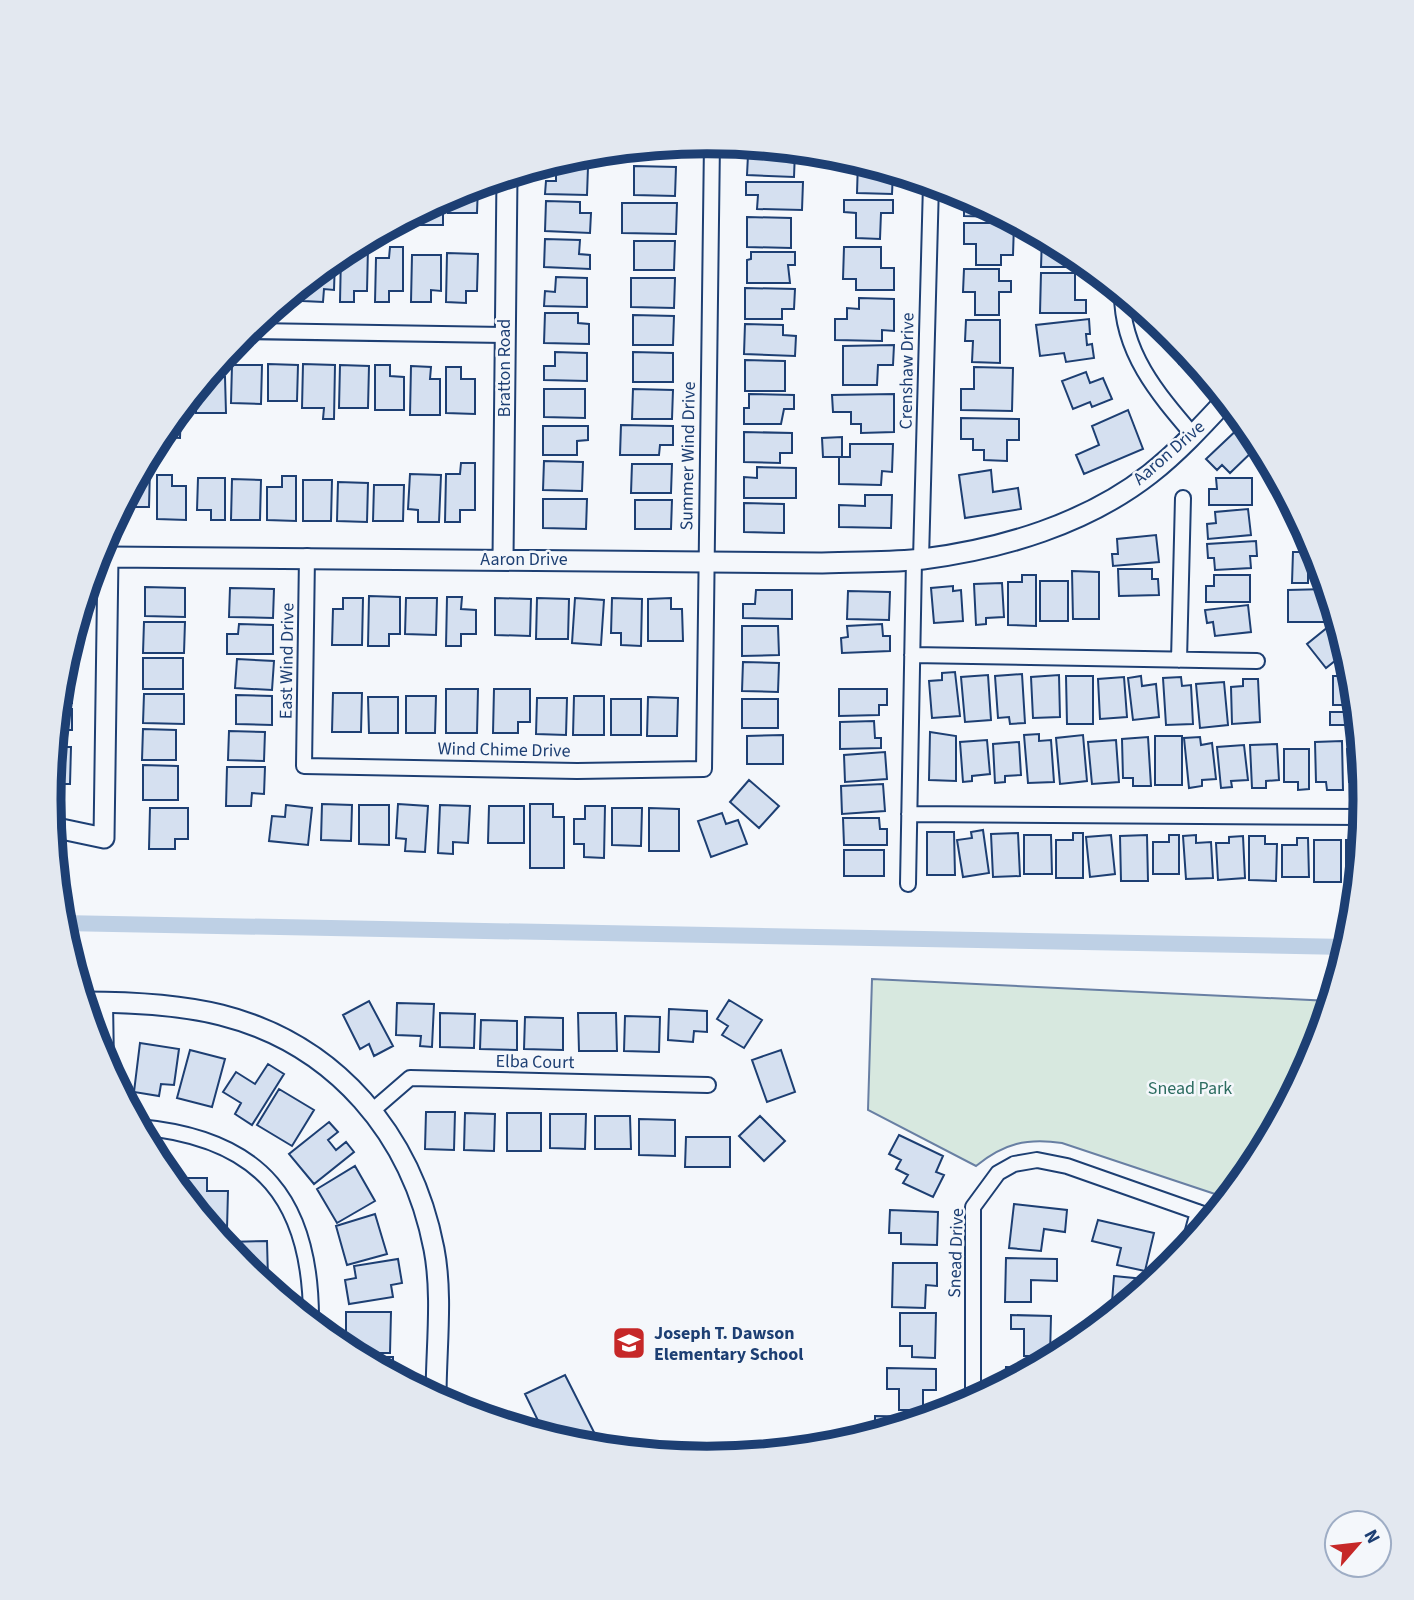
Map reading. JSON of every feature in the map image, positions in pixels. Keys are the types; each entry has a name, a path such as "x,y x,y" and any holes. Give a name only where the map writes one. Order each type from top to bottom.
{"street":[{"name":"Summer Wind Drive","path":"704,769 712,154"},
{"name":"Bratton Road","path":"503,559 507,187"},
{"name":"Crenshaw Drive","path":"908,884 912,655 918,560 931,195"},
{"path":"1125,307 1131,343 1150,386 1193,435"},
{"path":"263,331 504,335"},
{"name":"Aaron Drive","path":"109,557 918,560 1004,545 1096,509 1149,475 1219,407"},
{"path":"1179,660 1183,498"},
{"name":"East Wind Drive","path":"304,766 307,556"},
{"name":"Aaron Drive","path":"62,829 104,838 108,559"},
{"path":"912,655 1257,661"},
{"name":"Wind Chime Drive","path":"304,766 577,771 704,769"},
{"path":"909,814 1352,817"},
{"path":"94,1002 187,1008 257,1027 322,1063 349,1083 373,1110 413,1180 435,1251 436,1386"},
{"path":"105,1002 106,1035"},
{"name":"Elba Court","path":"373,1110 410,1078 708,1084"},
{"path":"152,1129 205,1137 239,1153 270,1182 294,1219 307,1254 310,1309"},
{"name":"Snead Drive","path":"973,1388 973,1208 984,1187 998,1172 1014,1164 1037,1160 1067,1166 1203,1213"}],"green space":[{"name":"Snead Park","path":"872,979 1320,1001 1304,1047 1286,1086 1244,1159 1218,1195 1062,1143 1038,1141 1016,1144 996,1152 976,1166 868,1110"}],"building":[{"path":"748,156 795,161 794,177 747,175"},
{"path":"634,166 676,167 675,196 634,195"},
{"path":"588,167 587,195 545,194 546,181 556,181 556,172"},
{"path":"858,172 893,182 892,194 857,193"},
{"path":"746,182 803,182 802,210 757,209 758,195 746,195"},
{"path":"478,197 477,213 448,213 448,209"},
{"path":"844,200 893,200 893,213 881,213 880,239 856,238 856,213 844,212"},
{"path":"546,201 580,202 580,213 591,213 590,233 545,231"},
{"path":"622,203 677,203 676,234 622,233"},
{"path":"964,208 983,216 964,216"},
{"path":"443,211 443,225 414,225"},
{"path":"747,217 791,218 791,248 747,247"},
{"path":"964,223 997,223 1014,232 1013,255 1001,255 1001,265 976,265 976,244 964,244"},
{"path":"545,239 580,240 579,254 590,255 590,269 544,267"},
{"path":"634,241 675,241 674,270 634,270"},
{"path":"390,247 403,247 403,291 389,291 389,302 375,302 376,258 389,258"},
{"path":"844,247 881,247 881,268 894,268 894,290 856,290 856,279 843,279"},
{"path":"1042,248 1071,267 1041,267"},
{"path":"368,251 367,291 354,291 354,302 340,302 341,268"},
{"path":"751,252 795,252 795,265 788,265 790,283 747,283 747,260 751,259"},
{"path":"447,253 478,254 477,291 466,291 466,303 446,302"},
{"path":"412,255 441,255 441,291 431,290 431,302 411,302"},
{"path":"964,269 999,269 999,281 1011,281 1011,292 999,292 999,315 975,315 975,292 963,292"},
{"path":"335,273 334,290 324,289 323,302 303,301 303,296"},
{"path":"1041,273 1075,273 1075,300 1086,300 1086,313 1040,313"},
{"path":"556,277 587,278 587,307 544,306 545,291 555,292"},
{"path":"631,278 675,278 674,308 631,307"},
{"path":"745,288 795,289 794,309 782,309 782,319 745,319"},
{"path":"859,298 894,299 894,331 882,330 882,341 835,340 835,319 847,319 847,308 859,309"},
{"path":"545,313 578,313 578,323 589,324 589,344 544,343"},
{"path":"633,315 674,316 673,345 633,345"},
{"path":"1089,319 1090,334 1086,334 1087,345 1092,344 1094,358 1066,362 1064,353 1040,356 1036,325"},
{"path":"966,320 1000,320 1000,363 972,362 973,341 965,341"},
{"path":"745,324 783,325 783,335 796,336 795,356 744,354"},
{"path":"894,345 893,365 878,365 877,385 843,385 843,346"},
{"path":"555,352 587,353 587,381 544,380 544,366 555,366"},
{"path":"633,352 673,353 673,382 633,382"},
{"path":"745,360 785,361 785,391 745,391"},
{"path":"268,364 298,365 297,401 268,401"},
{"path":"303,364 335,365 334,419 323,419 324,408 302,408"},
{"path":"232,365 262,365 261,404 231,403"},
{"path":"340,365 369,366 368,408 339,408"},
{"path":"375,365 390,365 390,376 404,377 404,410 375,410"},
{"path":"411,366 431,367 430,379 440,379 440,415 410,415"},
{"path":"446,367 461,367 461,379 475,379 475,414 446,413"},
{"path":"974,367 1013,368 1012,411 961,410 961,389 974,389"},
{"path":"1086,372 1090,383 1103,378 1112,399 1092,407 1090,402 1073,409 1062,381"},
{"path":"219,377 225,377 226,413 196,413 196,406"},
{"path":"544,389 585,389 585,418 544,417"},
{"path":"633,389 673,390 672,419 632,419"},
{"path":"749,394 794,395 794,409 784,409 781,424 744,424 744,408 749,408"},
{"path":"894,394 894,432 861,433 861,424 851,424 851,412 833,412 832,395"},
{"path":"1128,410 1143,449 1084,474 1076,455 1099,445 1092,426"},
{"path":"961,418 1019,419 1019,440 1007,440 1007,461 984,460 984,450 973,450 973,439 961,439"},
{"path":"621,425 673,426 673,445 660,445 659,455 620,455"},
{"path":"543,426 588,426 588,440 577,441 577,455 543,455"},
{"path":"180,427 180,438 172,438"},
{"path":"1236,430 1251,453 1230,473 1222,465 1217,470 1206,459"},
{"path":"744,432 792,433 792,453 780,453 780,463 744,462"},
{"path":"842,437 842,457 823,457 822,438"},
{"path":"850,444 893,444 892,472 882,471 881,485 839,484 839,457 850,457"},
{"path":"544,461 583,462 582,491 543,490"},
{"path":"461,463 475,463 475,510 460,510 460,522 445,522 446,474 460,474"},
{"path":"632,464 672,464 671,493 631,493"},
{"path":"757,467 796,468 796,498 744,498 744,477 757,478"},
{"path":"991,470 993,492 1018,488 1021,509 965,518 959,475"},
{"path":"150,474 149,507 132,507"},
{"path":"410,474 441,475 439,522 418,522 418,510 408,509"},
{"path":"157,475 172,475 172,486 186,486 186,520 157,519"},
{"path":"282,476 296,476 296,521 267,520 267,487 282,487"},
{"path":"198,478 225,478 225,520 211,520 211,510 197,510"},
{"path":"1216,478 1252,478 1252,505 1209,505 1209,489 1217,489"},
{"path":"232,479 261,480 260,520 231,520"},
{"path":"303,480 332,480 331,521 303,521"},
{"path":"338,482 368,483 367,522 337,521"},
{"path":"374,485 404,485 403,521 373,521"},
{"path":"865,495 892,495 891,528 839,527 839,505 865,506"},
{"path":"543,499 587,499 586,529 543,528"},
{"path":"635,500 672,500 671,529 635,529"},
{"path":"744,503 784,504 784,533 744,532"},
{"path":"1248,509 1251,535 1208,539 1207,524 1216,523 1215,512"},
{"path":"1156,535 1159,562 1113,566 1112,554 1118,554 1117,539"},
{"path":"1256,541 1257,556 1250,556 1251,568 1215,570 1214,558 1208,558 1207,544"},
{"path":"1293,552 1304,552 1308,564 1308,583 1292,583"},
{"path":"1118,569 1152,569 1152,579 1158,579 1159,595 1119,596"},
{"path":"1072,571 1099,572 1099,619 1073,619"},
{"path":"1022,575 1036,575 1036,626 1008,625 1008,582 1022,582"},
{"path":"1214,575 1250,575 1250,602 1206,602 1206,586 1214,586"},
{"path":"1040,581 1068,581 1068,621 1040,621"},
{"path":"1002,583 1004,617 986,618 986,624 976,625 974,584"},
{"path":"953,586 953,591 961,590 963,621 934,623 931,588"},
{"path":"145,587 185,588 185,617 145,616"},
{"path":"230,588 274,589 273,618 229,617"},
{"path":"1317,589 1328,622 1288,622 1288,590"},
{"path":"756,590 792,590 792,619 743,618 743,604 755,604"},
{"path":"848,591 890,592 889,620 847,619"},
{"path":"369,596 400,597 400,634 389,634 389,646 368,646"},
{"path":"447,597 462,597 461,609 476,610 476,634 461,634 461,646 446,646"},
{"path":"343,598 363,598 362,645 332,645 333,609 343,609"},
{"path":"406,598 437,598 436,635 405,634"},
{"path":"495,598 531,599 530,636 495,635"},
{"path":"537,598 569,599 568,639 536,639"},
{"path":"575,598 604,600 601,645 572,643"},
{"path":"612,598 642,599 641,646 621,645 621,633 611,633"},
{"path":"671,598 671,609 682,609 683,641 648,641 648,599"},
{"path":"1248,605 1251,632 1215,636 1213,622 1207,623 1205,610"},
{"path":"144,622 185,622 184,653 143,653"},
{"path":"239,624 273,625 273,654 227,654 227,634 238,634"},
{"path":"882,624 883,636 890,636 890,651 842,653 841,638 848,637 847,626"},
{"path":"742,626 778,626 779,655 742,656"},
{"path":"1328,627 1337,659 1326,668 1307,644"},
{"path":"143,658 183,658 183,689 143,689"},
{"path":"237,659 274,661 272,690 235,688"},
{"path":"743,662 779,663 778,692 742,691"},
{"path":"955,672 960,716 932,718 929,681 942,680 942,673"},
{"path":"1022,674 1025,723 1010,724 1009,717 998,718 995,676"},
{"path":"988,675 991,720 965,722 961,677"},
{"path":"1059,675 1060,717 1033,718 1031,677"},
{"path":"1066,676 1093,676 1093,724 1067,724"},
{"path":"1141,676 1142,686 1156,684 1159,717 1133,720 1128,678"},
{"path":"1333,676 1340,676 1345,705 1333,705"},
{"path":"1124,677 1127,717 1100,719 1098,679"},
{"path":"1181,677 1182,686 1191,685 1193,724 1166,725 1163,678"},
{"path":"1243,679 1258,679 1260,722 1232,724 1231,687 1243,686"},
{"path":"1224,682 1228,725 1200,728 1196,684"},
{"path":"446,689 478,689 477,733 446,733"},
{"path":"494,689 530,689 530,722 518,722 518,733 493,733"},
{"path":"839,689 887,689 887,705 879,705 879,715 839,716"},
{"path":"333,693 362,693 361,732 332,732"},
{"path":"144,694 184,694 184,724 143,723"},
{"path":"236,695 272,696 272,725 236,724"},
{"path":"406,696 436,696 435,733 406,733"},
{"path":"574,696 604,696 604,735 573,735"},
{"path":"368,697 398,697 398,733 369,733"},
{"path":"648,697 678,698 677,736 647,736"},
{"path":"537,698 567,698 566,735 536,734"},
{"path":"611,699 641,699 641,735 611,735"},
{"path":"742,699 778,699 778,728 742,728"},
{"path":"68,709 72,709 72,730 66,730"},
{"path":"1330,712 1346,712 1348,725 1330,725"},
{"path":"874,721 875,738 881,738 881,748 840,749 840,722"},
{"path":"143,729 176,730 176,760 142,760"},
{"path":"229,731 265,732 264,761 228,760"},
{"path":"930,732 956,736 956,781 929,780"},
{"path":"1039,734 1039,741 1051,740 1054,782 1028,783 1024,735"},
{"path":"783,735 783,764 747,764 747,736"},
{"path":"1083,735 1087,781 1060,784 1056,738"},
{"path":"1155,736 1182,736 1182,785 1155,785"},
{"path":"1148,737 1151,786 1133,786 1133,778 1123,778 1122,739"},
{"path":"1200,737 1201,745 1212,743 1216,779 1202,780 1202,786 1189,788 1184,738"},
{"path":"987,740 990,774 972,776 972,781 963,782 960,742"},
{"path":"1116,740 1119,782 1092,784 1088,742"},
{"path":"1342,741 1343,790 1327,790 1326,782 1316,782 1315,742"},
{"path":"1019,742 1021,775 1005,776 1005,782 995,783 993,744"},
{"path":"1277,744 1279,780 1266,781 1266,788 1252,788 1250,745"},
{"path":"1244,745 1248,780 1231,781 1232,787 1221,788 1217,747"},
{"path":"64,747 71,747 70,784 62,784"},
{"path":"1284,749 1309,749 1309,789 1298,790 1298,782 1284,782"},
{"path":"1347,749 1350,749 1352,782 1349,782"},
{"path":"885,752 887,779 845,782 844,755"},
{"path":"143,765 178,766 178,800 143,800"},
{"path":"227,767 265,767 264,794 252,793 251,806 226,806"},
{"path":"749,780 779,806 759,828 730,802"},
{"path":"883,784 885,811 842,814 841,786"},
{"path":"322,804 352,805 351,841 321,840"},
{"path":"398,804 428,806 425,852 405,851 406,839 396,838"},
{"path":"530,804 553,804 553,817 564,817 564,868 530,868"},
{"path":"286,805 312,808 308,845 269,841 272,816 285,817"},
{"path":"359,805 389,805 389,845 359,844"},
{"path":"440,805 470,806 468,843 453,842 453,854 438,853"},
{"path":"489,806 524,806 524,843 488,843"},
{"path":"585,806 605,806 604,858 584,857 584,844 574,844 574,819 585,819"},
{"path":"150,808 188,808 188,839 175,839 175,849 149,849"},
{"path":"612,808 642,808 641,846 612,845"},
{"path":"649,808 679,809 679,851 649,851"},
{"path":"722,813 726,824 738,820 747,844 711,857 698,821"},
{"path":"843,818 879,818 880,829 887,829 887,845 844,845"},
{"path":"983,830 989,873 963,877 957,840 972,838 971,832"},
{"path":"927,832 954,832 955,875 927,875"},
{"path":"1018,833 1020,876 993,877 991,834"},
{"path":"1073,833 1083,833 1083,878 1056,878 1056,840 1073,840"},
{"path":"1024,835 1051,835 1052,874 1024,874"},
{"path":"1111,835 1115,874 1090,877 1086,837"},
{"path":"1147,835 1148,881 1121,881 1120,836"},
{"path":"1169,835 1179,835 1179,874 1153,874 1153,842 1169,842"},
{"path":"1196,835 1196,843 1211,842 1213,878 1186,879 1183,836"},
{"path":"1243,836 1245,878 1218,880 1216,843 1229,843 1229,837"},
{"path":"1249,836 1265,836 1265,844 1277,844 1276,881 1249,880"},
{"path":"1297,838 1308,838 1309,877 1282,877 1282,845 1297,845"},
{"path":"1314,840 1341,840 1341,882 1314,882"},
{"path":"1346,840 1351,840 1347,881"},
{"path":"844,850 884,850 884,876 844,876"},
{"path":"729,1000 762,1020 744,1048 722,1035 728,1026 717,1019"},
{"path":"369,1001 393,1046 374,1056 369,1044 360,1049 343,1015"},
{"path":"397,1003 434,1004 432,1047 420,1046 421,1036 396,1035"},
{"path":"669,1009 707,1011 707,1032 694,1031 693,1042 668,1040"},
{"path":"440,1013 475,1014 474,1048 440,1047"},
{"path":"578,1013 616,1013 617,1051 579,1051"},
{"path":"625,1016 660,1017 659,1052 624,1051"},
{"path":"525,1017 563,1018 563,1050 524,1049"},
{"path":"481,1020 517,1021 517,1050 480,1049"},
{"path":"140,1043 179,1049 174,1085 161,1084 159,1096 134,1092"},
{"path":"190,1050 225,1059 212,1107 177,1098"},
{"path":"781,1050 795,1092 767,1102 752,1060"},
{"path":"268,1064 284,1074 252,1125 235,1114 241,1103 223,1092 236,1072 255,1084"},
{"path":"279,1089 314,1110 292,1146 257,1125"},
{"path":"426,1112 455,1112 454,1150 425,1149"},
{"path":"465,1113 495,1114 494,1151 464,1150"},
{"path":"507,1113 541,1113 541,1151 507,1151"},
{"path":"550,1114 586,1114 585,1149 550,1148"},
{"path":"595,1116 630,1116 631,1149 595,1149"},
{"path":"760,1116 785,1141 764,1161 739,1136"},
{"path":"639,1119 675,1120 675,1156 639,1155"},
{"path":"329,1122 338,1132 328,1140 336,1150 346,1142 354,1152 314,1184 289,1154"},
{"path":"899,1135 943,1156 936,1172 944,1175 933,1197 903,1183 908,1175 896,1169 901,1160 889,1154"},
{"path":"686,1137 730,1137 730,1167 685,1167"},
{"path":"355,1166 375,1201 337,1223 317,1189"},
{"path":"186,1178 207,1178 207,1191 228,1191 227,1229 221,1226"},
{"path":"1014,1204 1067,1210 1065,1232 1044,1229 1041,1251 1009,1248"},
{"path":"890,1210 938,1212 937,1245 901,1244 901,1233 889,1233"},
{"path":"375,1214 387,1254 347,1265 336,1226"},
{"path":"1098,1220 1154,1233 1145,1271 1117,1265 1121,1248 1092,1241"},
{"path":"267,1241 268,1274 250,1257 236,1242"},
{"path":"1006,1258 1057,1259 1057,1281 1031,1280 1031,1302 1005,1302"},
{"path":"398,1259 402,1283 391,1285 393,1297 349,1304 345,1280 356,1278 354,1266"},
{"path":"893,1263 937,1263 937,1286 926,1285 925,1308 892,1307"},
{"path":"1114,1276 1141,1279 1133,1286 1112,1303"},
{"path":"346,1312 391,1312 390,1353 374,1353 346,1336"},
{"path":"900,1313 936,1313 935,1358 912,1357 912,1346 900,1346"},
{"path":"1011,1315 1051,1316 1050,1347 1035,1356 1024,1356 1024,1329 1011,1329"},
{"path":"381,1357 393,1357 393,1364"},
{"path":"887,1368 936,1369 936,1390 923,1390 923,1408 899,1410 899,1389 887,1389"},
{"path":"565,1375 596,1435 540,1424 525,1394"},
{"path":"875,1416 898,1416 875,1424"}],"waterway":[{"path":"74,923 1335,947"}],"place":[{"name":"Joseph T. Dawson Elementary School","path":"629,1343"}]}
